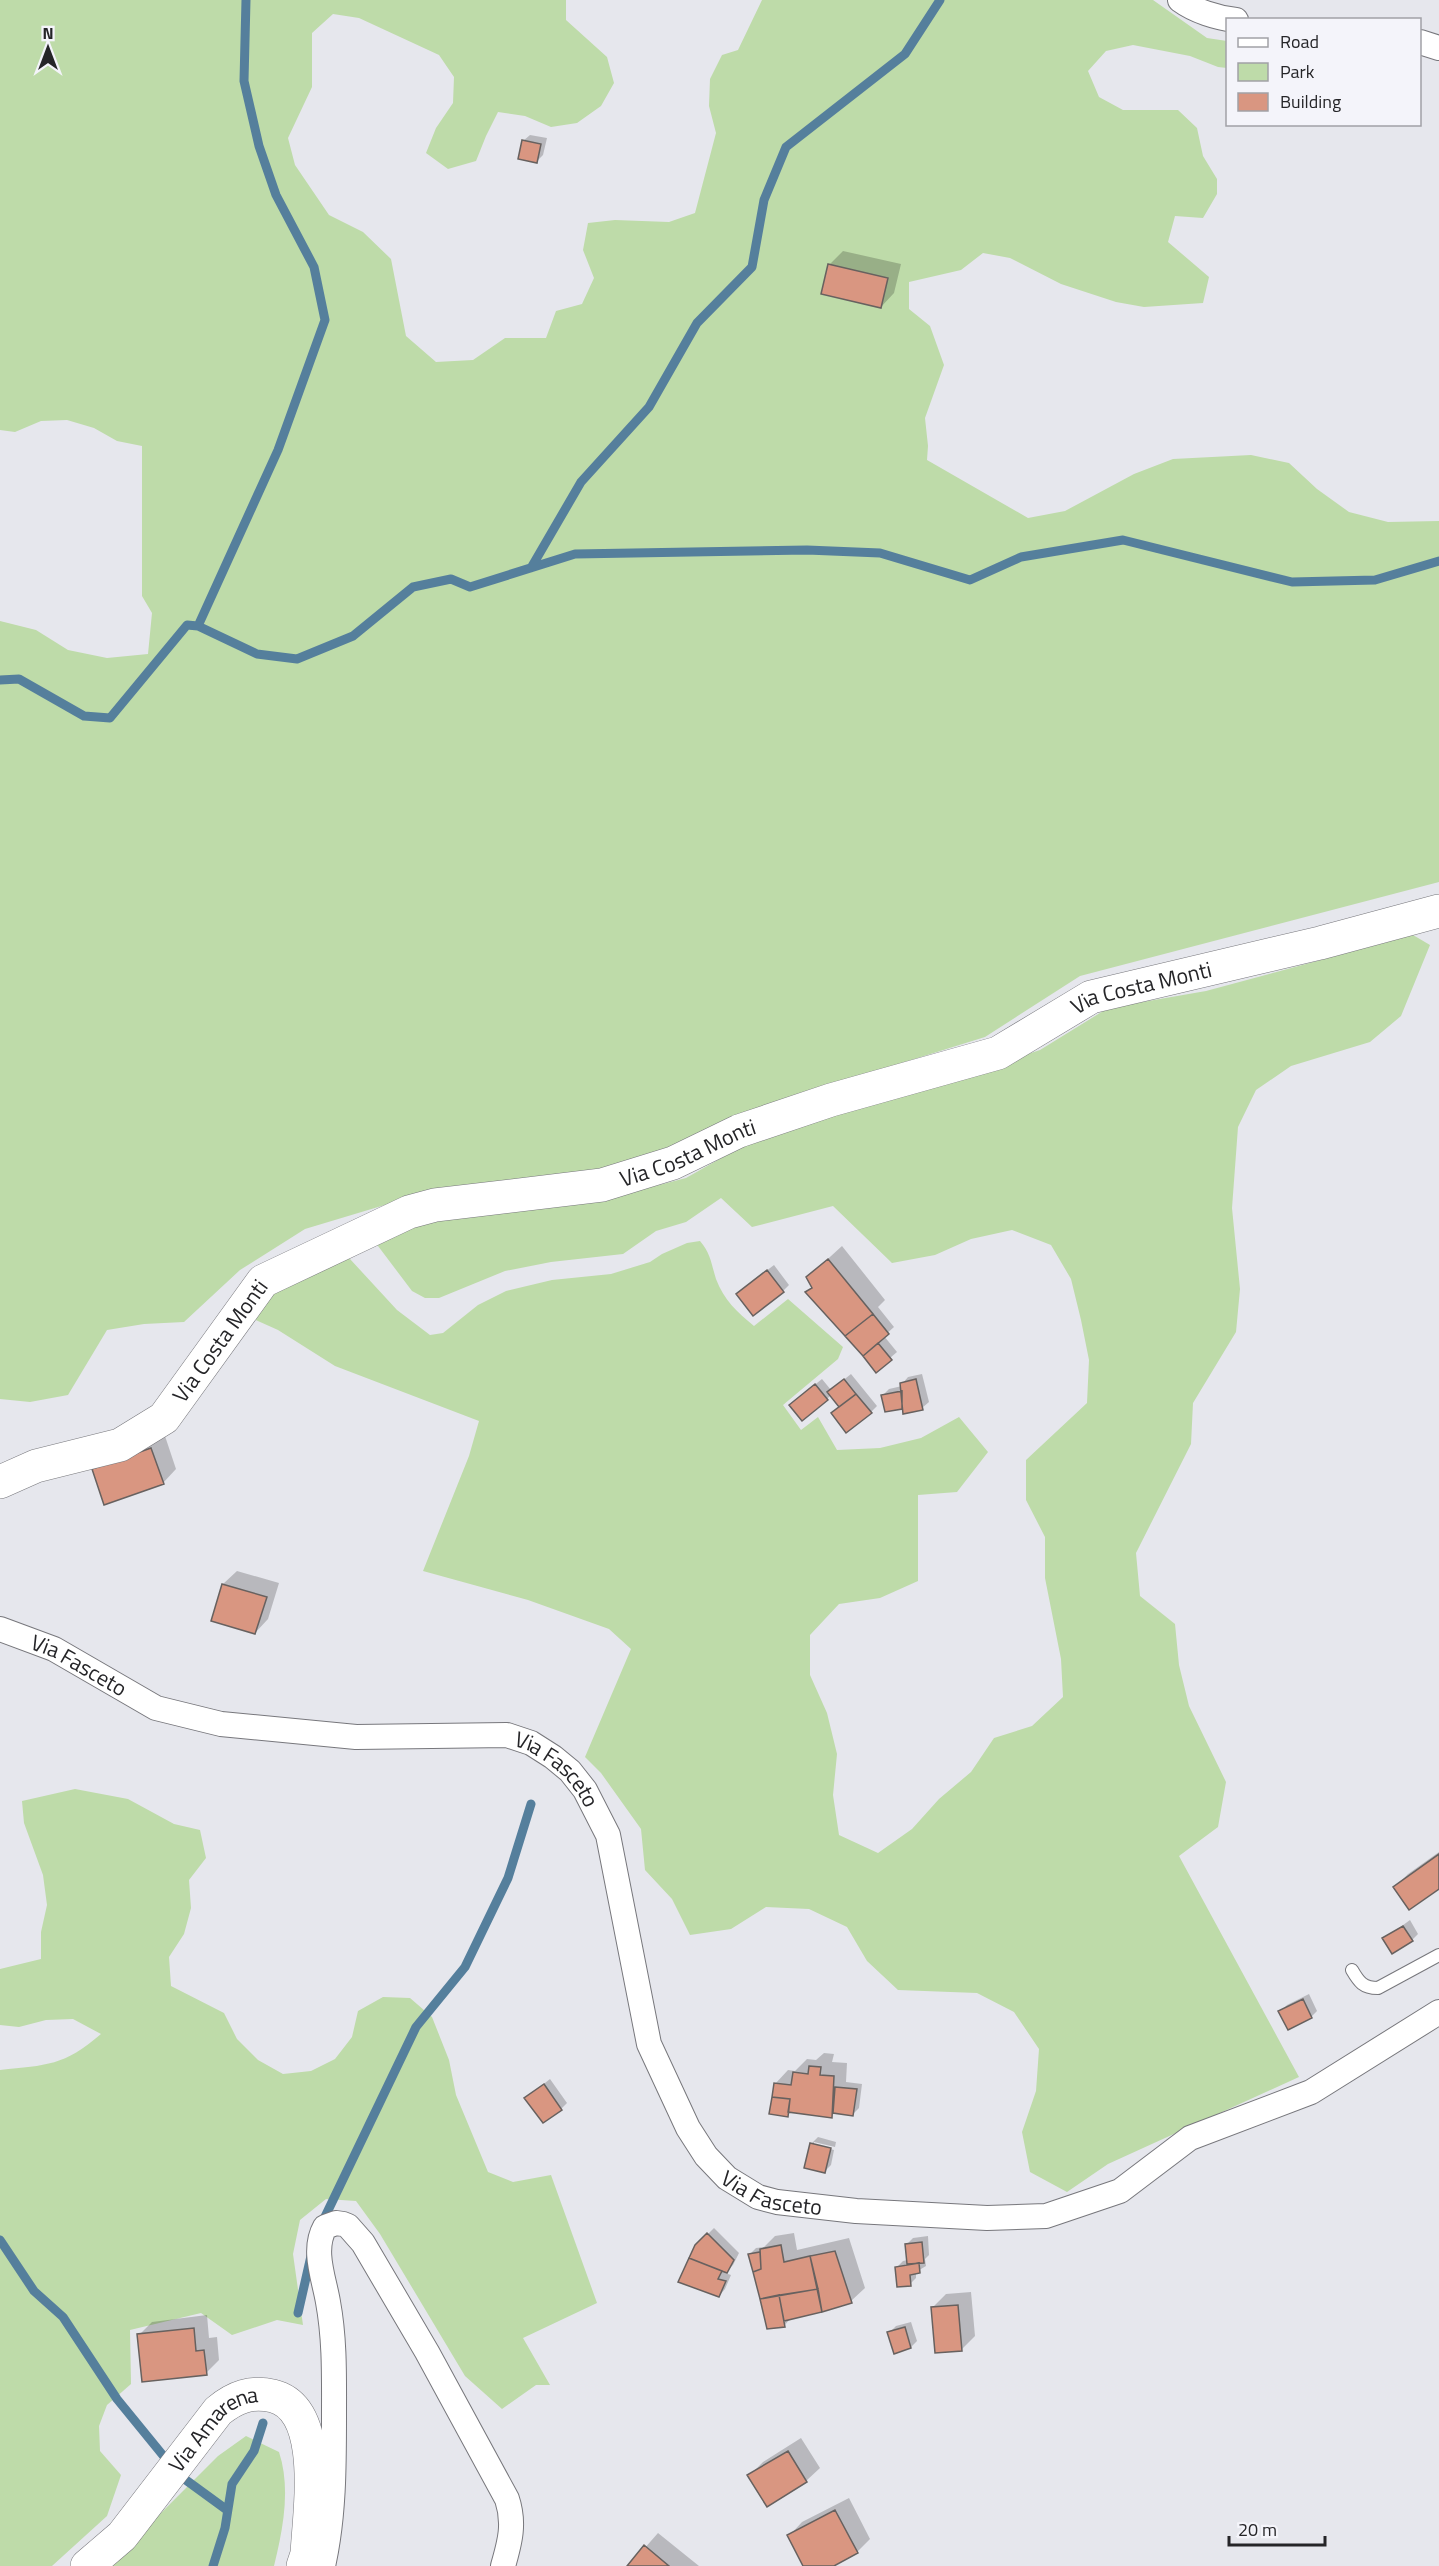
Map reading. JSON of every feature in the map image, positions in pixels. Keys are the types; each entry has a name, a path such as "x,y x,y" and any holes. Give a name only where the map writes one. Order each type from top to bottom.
{"street":[{"path":"1180,0 1188,6 1226,18"},
{"path":"1421,43 1439,48"},
{"name":"Via Costa Monti","path":"0,1482 36,1466 120,1445 164,1418 263,1281 409,1212 435,1205 602,1185 673,1163 739,1131 831,1100 998,1053 1090,997 1320,943 1439,911"},
{"name":"Via Fasceto","path":"0,1629 54,1649 156,1708 221,1724 356,1737 507,1735 531,1743 553,1758 570,1771 585,1790 608,1835 649,2044 688,2128 706,2156 727,2178 758,2197 777,2202 856,2211 987,2218 1046,2216 1120,2191 1190,2138 1311,2092 1439,2012"},
{"path":"323,2566 333,2501 334,2385 333,2334 319,2240 325,2227 336,2223 353,2230 372,2259 427,2352 507,2499 512,2515 512,2531 503,2566"},
{"name":"Via Amarena","path":"87,2566 122,2536 218,2411 239,2397 256,2393 285,2401 293,2407 305,2429 310,2468 307,2554 303,2566"}],"lane":[{"path":"1352,1970 1367,1988 1377,1988 1439,1955"}],"green space":[{"path":"0,0 566,0 566,20 607,57 614,83 601,106 577,123 551,127 525,116 498,112 476,161 448,169 426,153 436,128 453,103 454,77 439,55 359,18 333,14 312,33 312,87 288,138 295,165 329,215 363,232 391,259 406,336 436,362 473,360 505,338 546,338 556,311 582,304 594,278 583,250 588,223 615,220 669,222 695,213 716,133 709,106 710,79 722,55 738,50 762,0 1153,0 1207,38 1226,41 1226,68 1190,56 1133,45 1106,51 1088,71 1099,97 1123,110 1178,110 1197,128 1203,156 1217,179 1217,194 1203,218 1175,216 1168,242 1209,277 1203,303 1144,307 1116,302 1061,284 1010,258 983,253 961,270 909,282 909,309 930,326 944,365 925,418 927,460 1028,518 1065,511 1134,474 1173,459 1251,455 1289,463 1317,489 1349,512 1388,522 1439,521 1439,882 1080,976 985,1037 738,1114 665,1155 609,1173 408,1198 305,1229 240,1270 184,1322 144,1324 107,1330 68,1395 30,1402 0,1399 0,621 36,630 68,650 107,658 148,654 152,613 142,596 142,446 117,441 94,428 67,420 41,421 15,432 0,430"},
{"path":"1413,935 1430,945 1401,1016 1370,1042 1291,1066 1256,1090 1238,1127 1232,1208 1240,1289 1236,1332 1193,1403 1191,1444 1136,1553 1140,1596 1175,1624 1179,1665 1189,1706 1226,1782 1218,1827 1179,1856 1299,2077 1108,2164 1067,2192 1030,2172 1022,2132 1036,2091 1039,2049 1014,2012 977,1993 898,1990 867,1961 847,1927 809,1909 766,1907 731,1929 690,1935 672,1899 645,1870 641,1829 601,1773 585,1757 631,1649 609,1629 528,1600 423,1571 469,1456 479,1421 335,1366 278,1330 249,1317 274,1284 339,1254 350,1259 397,1310 430,1335 443,1333 478,1305 506,1291 552,1280 611,1274 650,1262 687,1243 700,1241 709,1255 723,1293 737,1311 754,1326 788,1299 843,1347 838,1359 783,1405 801,1430 818,1417 837,1450 880,1448 921,1438 959,1417 988,1452 957,1492 918,1495 918,1581 880,1598 839,1604 810,1635 810,1675 827,1713 837,1754 833,1795 839,1835 878,1853 912,1829 939,1799 971,1772 994,1738 1032,1726 1063,1697 1061,1659 1045,1578 1045,1537 1026,1500 1026,1460 1087,1403 1089,1360 1071,1279 1051,1245 1012,1230 971,1239 935,1255 892,1263 833,1206 752,1227 721,1198 686,1222 656,1231 623,1254 551,1262 505,1271 439,1298 425,1298 412,1291 375,1242 416,1220 632,1192 686,1178 739,1148 788,1129 912,1093 1040,1050 1108,1008 1206,991"},
{"path":"75,1789 128,1799 174,1824 200,1830 206,1858 189,1880 191,1908 184,1934 169,1957 171,1986 224,2013 237,2039 258,2060 283,2074 311,2071 335,2059 352,2037 358,2011 383,1997 410,1998 432,2017 449,2060 456,2095 488,2172 513,2182 551,2175 597,2303 523,2338 550,2385 536,2385 502,2409 465,2376 380,2234 356,2201 326,2199 300,2220 293,2254 303,2325 277,2320 232,2335 201,2313 130,2330 131,2384 107,2405 99,2426 100,2451 121,2475 107,2516 52,2566 0,2566 0,2070 54,2062 88,2045 101,2034 73,2019 46,2020 19,2027 0,2025 0,1969 41,1959 41,1932 47,1905 43,1875 24,1823 22,1801"},
{"path":"246,2436 279,2452 283,2466 284,2509 274,2566 108,2566 218,2456"}],"building":[{"path":"522,140 541,144 537,163 518,159"},
{"path":"828,264 888,278 881,308 821,294"},
{"path":"828,1259 873,1314 845,1336 805,1292 812,1288 806,1277"},
{"path":"767,1270 784,1292 753,1316 736,1294"},
{"path":"873,1314 889,1334 863,1356 845,1336"},
{"path":"878,1343 892,1360 876,1373 863,1356"},
{"path":"844,1379 856,1394 839,1407 827,1392"},
{"path":"916,1379 923,1410 903,1414 900,1383"},
{"path":"815,1384 828,1400 802,1421 789,1405"},
{"path":"902,1391 902,1409 885,1412 881,1395"},
{"path":"856,1394 872,1413 846,1433 831,1413"},
{"path":"151,1448 164,1484 104,1505 92,1469"},
{"path":"222,1584 267,1597 255,1634 211,1621"},
{"path":"1439,1854 1439,1889 1409,1910 1393,1887"},
{"path":"1403,1926 1413,1941 1392,1954 1382,1938"},
{"path":"1303,1999 1312,2018 1288,2030 1278,2011"},
{"path":"809,2066 821,2067 820,2075 834,2076 832,2118 788,2112 790,2099 772,2097 774,2083 791,2085 793,2072 808,2074"},
{"path":"544,2084 562,2110 543,2123 524,2098"},
{"path":"835,2087 857,2089 853,2116 833,2113"},
{"path":"772,2097 790,2099 788,2117 769,2114"},
{"path":"810,2143 831,2148 825,2173 804,2168"},
{"path":"707,2233 734,2260 727,2273 689,2258 695,2245"},
{"path":"922,2242 924,2263 907,2264 905,2244"},
{"path":"781,2245 784,2262 810,2256 818,2289 760,2299 753,2272 761,2269 760,2249"},
{"path":"835,2251 852,2303 822,2312 810,2256"},
{"path":"760,2252 761,2269 753,2272 748,2254"},
{"path":"689,2258 722,2271 718,2279 726,2281 719,2297 678,2282"},
{"path":"919,2263 920,2273 910,2275 911,2286 897,2287 895,2267"},
{"path":"818,2289 822,2312 784,2321 779,2295"},
{"path":"779,2295 785,2327 767,2329 760,2299"},
{"path":"958,2305 962,2351 935,2353 931,2307"},
{"path":"905,2327 911,2348 894,2354 887,2332"},
{"path":"194,2328 196,2351 204,2350 207,2375 142,2382 137,2334"},
{"path":"788,2451 807,2482 767,2507 747,2475"},
{"path":"835,2510 858,2553 834,2566 803,2566 787,2535"},
{"path":"644,2545 669,2566 627,2566"}],"waterway":[{"path":"198,626 278,450 325,320 314,267 276,195 259,146 244,81 246,0"},
{"path":"531,568 581,482 649,407 697,323 752,267 764,200 786,147 905,54 940,0"},
{"path":"0,680 19,679 84,716 110,718 187,625 198,626 257,654 297,659 353,636 413,587 451,579 470,587 575,554 807,550 880,553 970,580 1021,557 1123,540 1292,582 1375,580 1439,561"},
{"path":"322,2223 416,2027 465,1967 508,1878 531,1804"},
{"path":"0,2240 34,2291 63,2317 117,2399 179,2475 227,2510"},
{"path":"298,2313 311,2256"},
{"path":"213,2566 225,2528 232,2484 254,2451 263,2423"}]}
